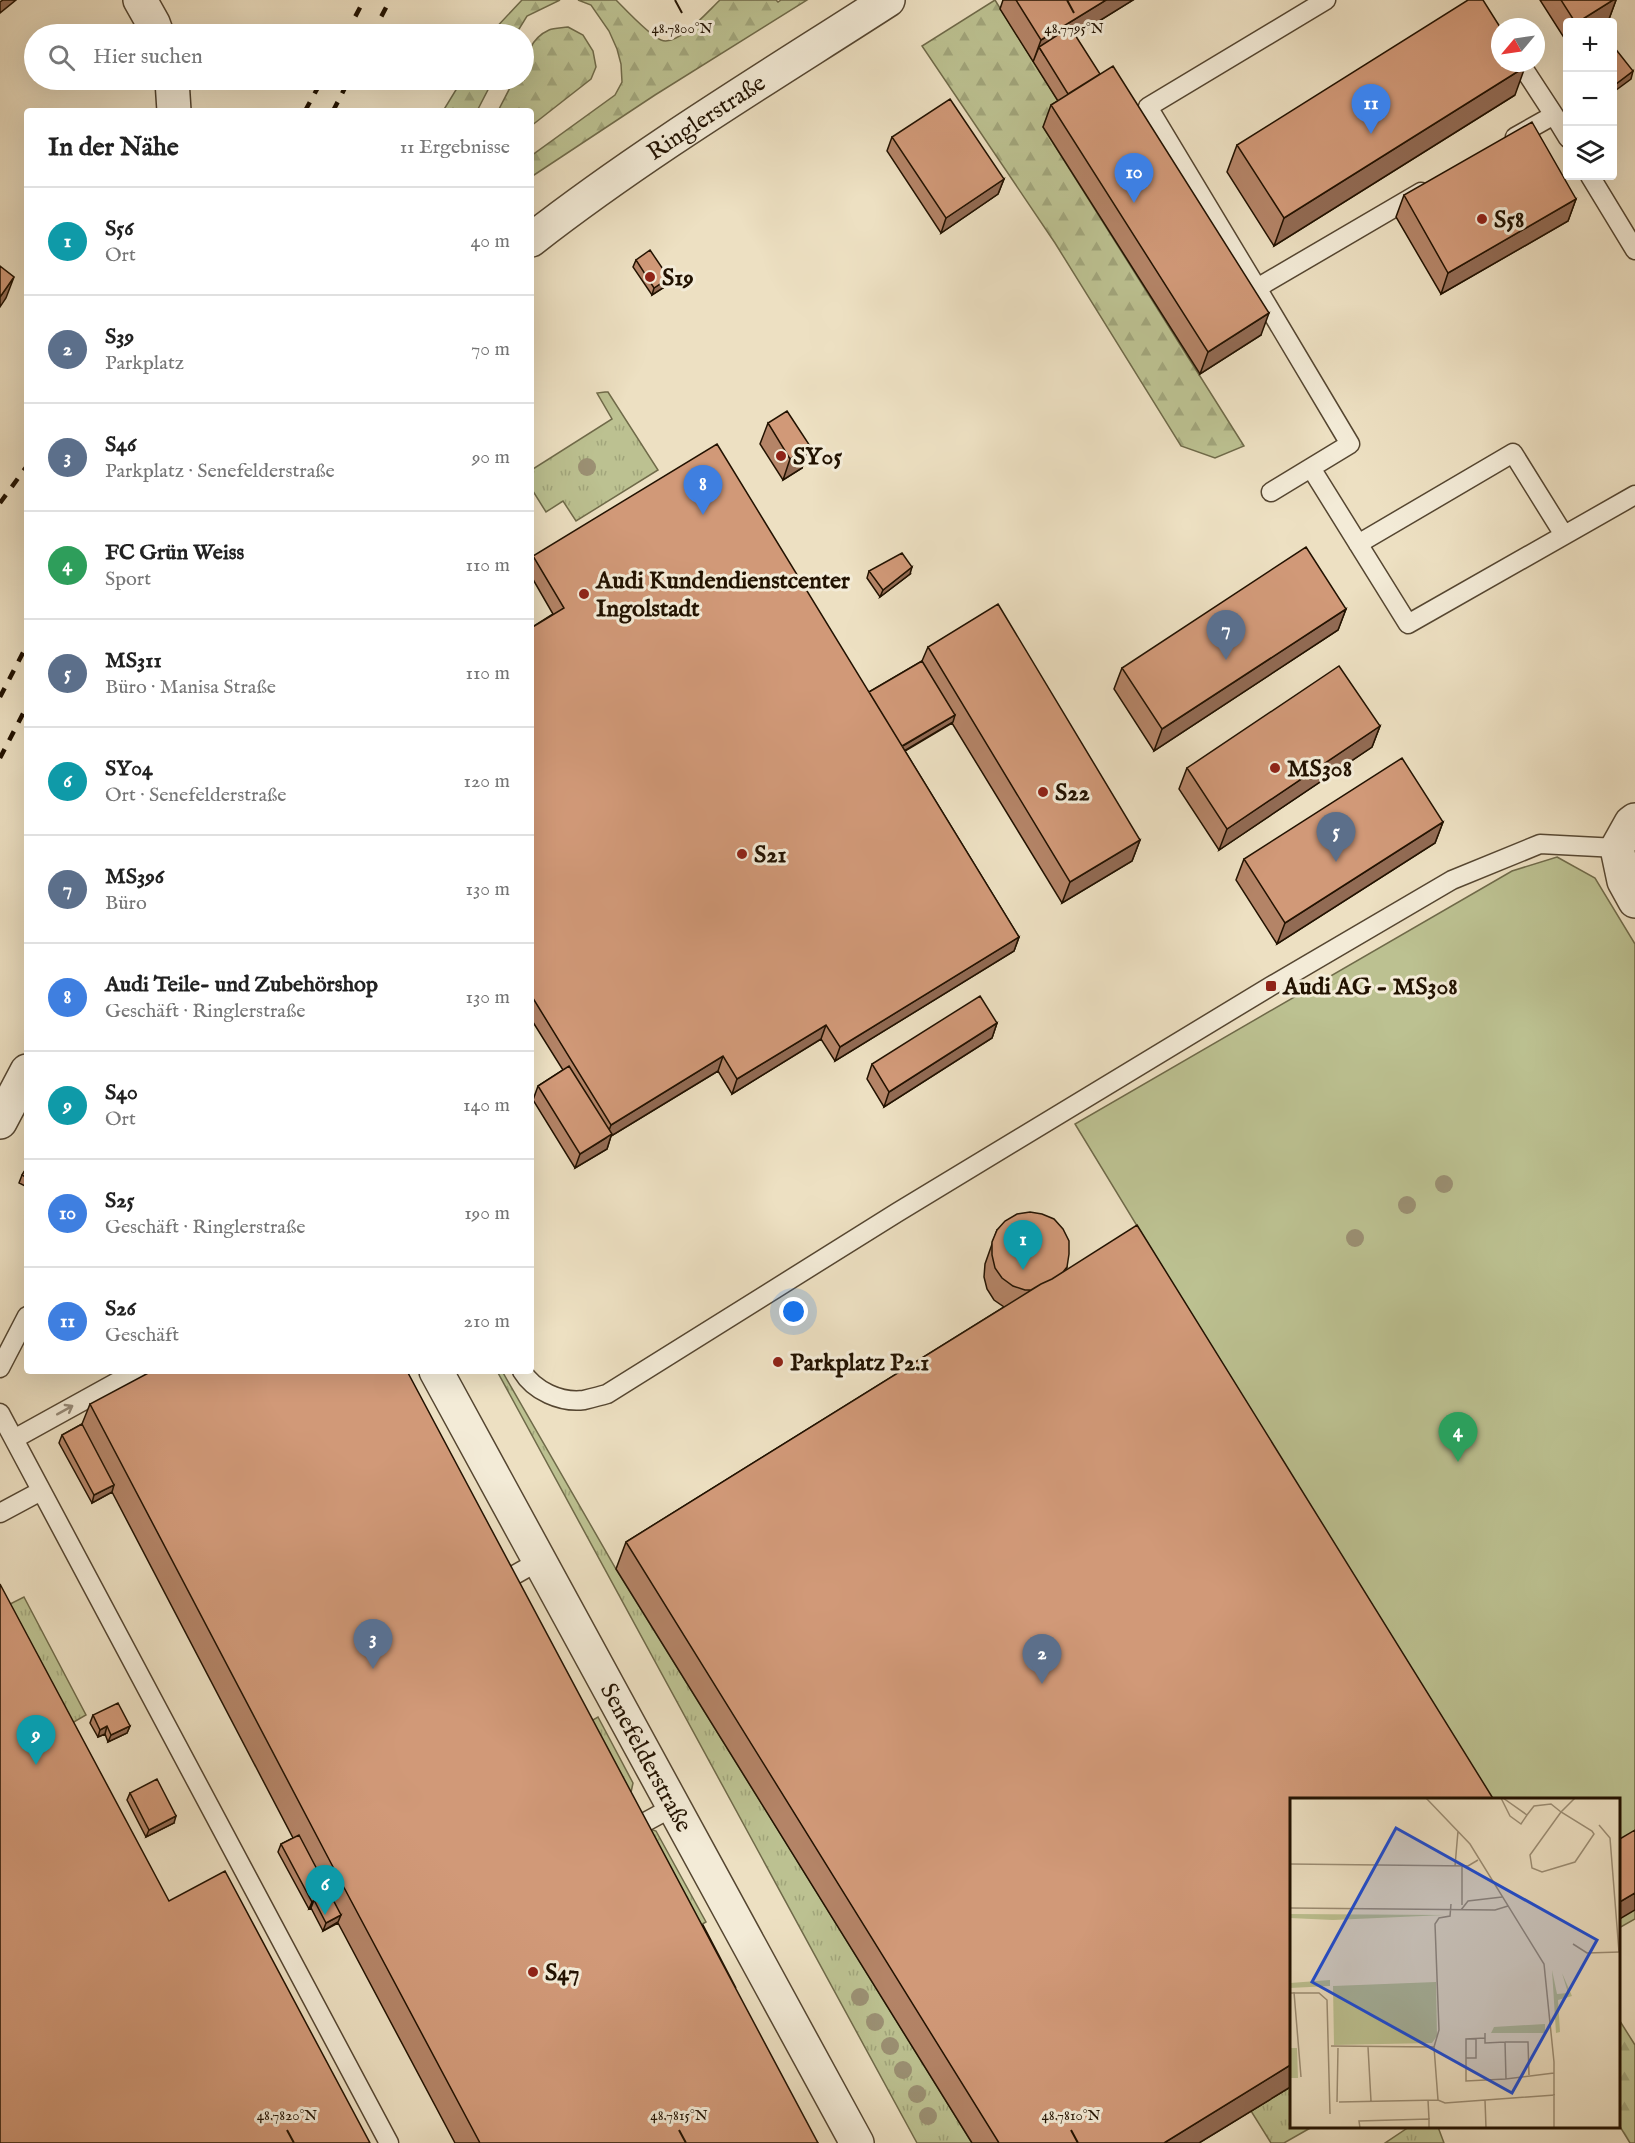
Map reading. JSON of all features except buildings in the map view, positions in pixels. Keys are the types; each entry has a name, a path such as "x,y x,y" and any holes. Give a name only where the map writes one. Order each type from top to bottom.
{"street":[{"path":"140,0 153,24"},
{"name":"Ringlerstraße","path":"534,238 708,115 888,0"},
{"path":"173,90 174,108"},
{"path":"1635,820 1617,848 1624,880 1635,901"},
{"path":"0,1122 24,1077"},
{"name":"Senefelderstraße","path":"438,1374 857,2143"}],"lane":[{"path":"1271,492 1350,444 1148,107 1326,0"},
{"path":"1526,72 1563,130"},
{"path":"1502,145 1554,115"},
{"path":"1257,288 1441,180"},
{"path":"1592,180 1635,250"},
{"path":"1358,544 1513,453 1564,535"},
{"path":"1311,468 1408,624 1635,495"},
{"path":"525,1374 539,1389 562,1399 583,1400 607,1394 898,1212 1271,986 1452,880 1540,844 1617,848"},
{"path":"0,1368 24,1322"},
{"path":"14,1439 132,1374"},
{"path":"0,1413 389,2143"},
{"path":"0,1513 40,1491"},
{"path":"495,1586 539,1561"},
{"path":"627,1832 673,1808"}],"green space":[{"path":"522,0 560,0 527,16 522,24 499,24"},
{"path":"578,0 616,0 651,33 661,40 668,41 692,27 720,0 776,0 778,2 807,0 655,95 534,175 534,154 615,95 622,82 617,49 609,31 591,5"},
{"path":"995,0 1065,112 1043,127 1244,446 1215,458 1181,446 1055,243 922,46"},
{"path":"568,27 583,35 593,51 596,67 591,79 534,124 534,108 500,108 509,90 534,90 534,43 542,34 556,28"},
{"path":"456,90 488,90 479,108 445,108"},
{"path":"608,392 658,470 576,521 563,501 546,512 534,493 534,468 612,419 597,393"},
{"path":"1557,857 1595,878 1635,944 1635,1919 1620,1927 1620,1798 1485,1798 1075,1124 1512,871"},
{"path":"499,1374 504,1374 616,1569 972,2143 917,2143"},
{"path":"24,1597 86,1715 67,1726 4,1607"},
{"path":"598,1717 633,1783 630,1797 579,1728"},
{"path":"650,1829 656,1831 706,1922 689,1932"},
{"path":"1620,2021 1635,2045 1635,2143 1630,2143 1620,2127"},
{"path":"1290,2087 1290,2128 1310,2128 1284,2143 1271,2143 1251,2111"},
{"path":"1408,2128 1438,2128 1444,2143 1385,2143"}],"railway":[{"path":"351,24 364,0"},
{"path":"377,24 390,0"},
{"path":"307,108 317,90"},
{"path":"335,108 344,90"},
{"path":"0,503 24,470"},
{"path":"0,697 24,651"},
{"path":"0,758 24,712"}],"place":[{"name":"S26","path":"1371,134"},
{"name":"S25","path":"1134,203"},
{"name":"S58","path":"1482,219"},
{"name":"S19","path":"650,277"},
{"name":"SY05","path":"781,456"},
{"name":"Audi Teile- und Zubehörshop","path":"703,515"},
{"name":"Audi Kundendienstcenter Ingolstadt","path":"584,594"},
{"name":"MS396","path":"1226,660"},
{"name":"MS308","path":"1275,768"},
{"name":"S22","path":"1043,792"},
{"name":"S21","path":"742,854"},
{"name":"MS311","path":"1336,862"},
{"name":"Audi AG - MS308","path":"1271,986"},
{"name":"S56","path":"1023,1270"},
{"name":"Parkplatz P2.1","path":"778,1362"},
{"name":"FC Grün Weiss","path":"1458,1462"},
{"name":"S46","path":"373,1669"},
{"name":"S39","path":"1042,1684"},
{"name":"S40","path":"36,1765"},
{"name":"SY04","path":"325,1915"},
{"name":"S47","path":"533,1972"}]}
